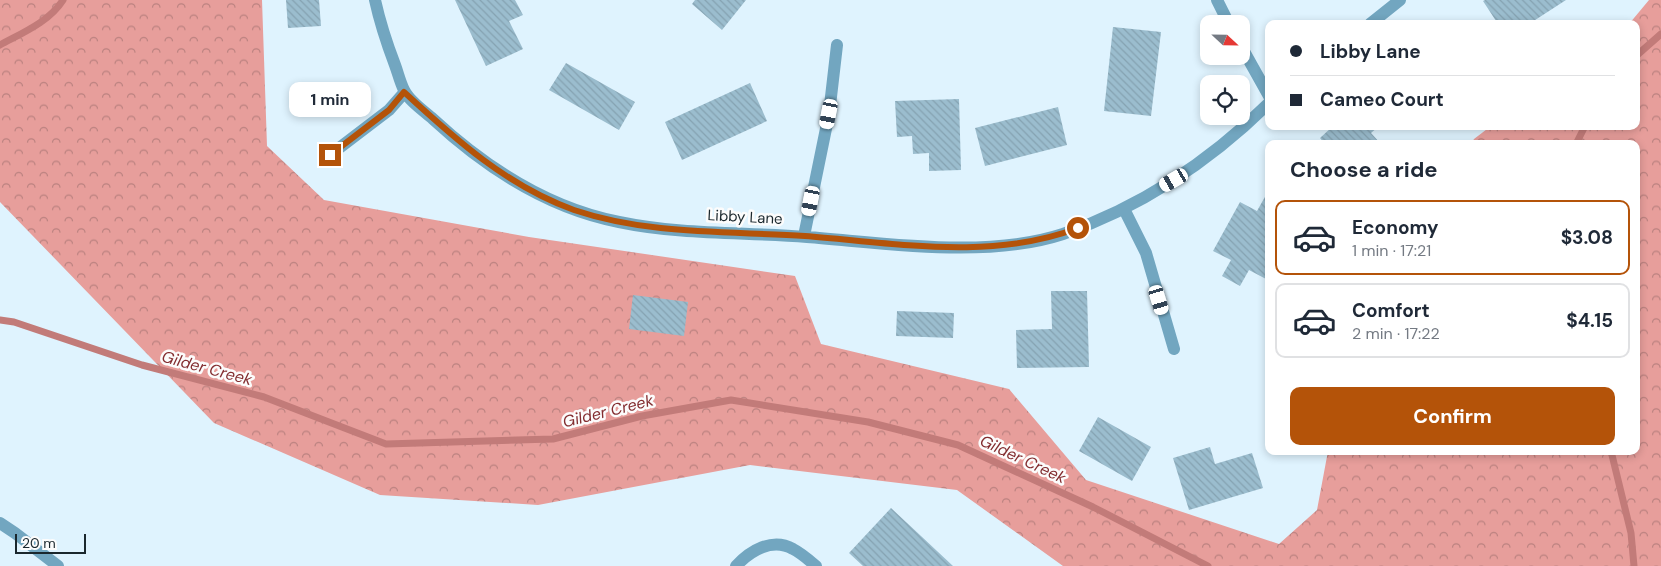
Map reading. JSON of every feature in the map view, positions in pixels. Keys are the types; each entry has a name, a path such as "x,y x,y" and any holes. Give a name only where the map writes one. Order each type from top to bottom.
{"street":[{"name":"Libby Lane","path":"376,0 380,24 404,92 459,142 488,165 530,190 573,209 618,222 657,228 936,246 1001,246 1033,241 1062,234 1124,209 1174,180 1211,154 1246,125 1265,106"},
{"path":"1216,0 1224,15"},
{"path":"1375,20 1400,0"},
{"path":"804,236 829,114 837,45"},
{"path":"1250,62 1265,89"},
{"path":"330,155 389,110 404,92"},
{"path":"1124,209 1146,253 1174,349"},
{"path":"0,524 15,533 58,566"},
{"path":"736,566 754,550 769,545 784,545 793,548 816,566"}],"green space":[{"path":"0,0 262,0 267,146 324,200 529,237 795,276 821,344 1009,389 1086,480 1279,544 1317,510 1327,455 1640,455 1640,140 1473,140 1486,130 1640,130 1640,20 1632,20 1649,0 1661,0 1661,566 1063,566 957,490 750,465 538,505 380,495 214,423 0,202"}],"building":[{"path":"286,0 319,0 321,26 288,28"},
{"path":"455,0 515,0 523,15 509,21 523,49 486,66"},
{"path":"695,0 746,0 722,30 692,4"},
{"path":"1566,0 1535,20 1495,20 1483,1"},
{"path":"1113,27 1161,32 1151,116 1104,111"},
{"path":"566,63 635,102 619,130 549,90"},
{"path":"750,83 767,121 682,160 665,122"},
{"path":"959,99 961,170 929,171 929,153 913,154 912,136 897,137 895,101"},
{"path":"1058,107 1067,145 985,166 975,128"},
{"path":"1329,130 1374,130 1371,133 1377,140 1322,140 1320,138"},
{"path":"1265,197 1265,278 1249,270 1240,286 1222,276 1231,260 1213,251 1240,202 1257,211"},
{"path":"1051,291 1087,291 1089,367 1017,368 1016,330 1052,329"},
{"path":"633,295 688,302 684,336 629,329"},
{"path":"897,311 954,313 953,338 896,336"},
{"path":"1098,417 1151,447 1132,481 1079,451"},
{"path":"1210,447 1215,464 1252,453 1263,488 1189,510 1173,458"},
{"path":"891,508 953,566 863,566 849,553"}],"waterway":[{"path":"0,45 43,21 63,0"},
{"path":"1640,52 1661,34"},
{"path":"1578,140 1583,130"},
{"name":"Gilder Creek","path":"0,320 14,322 142,365 264,397 386,444 553,439 642,416 731,400 868,422 958,445 1093,507 1208,566"},
{"path":"1612,455 1631,533 1634,566"}],"route":[{"path":"330,155 389,110 404,92 459,142 488,165 530,190 573,209 618,222 657,228 936,246 1001,246 1033,241 1078,228"}]}
